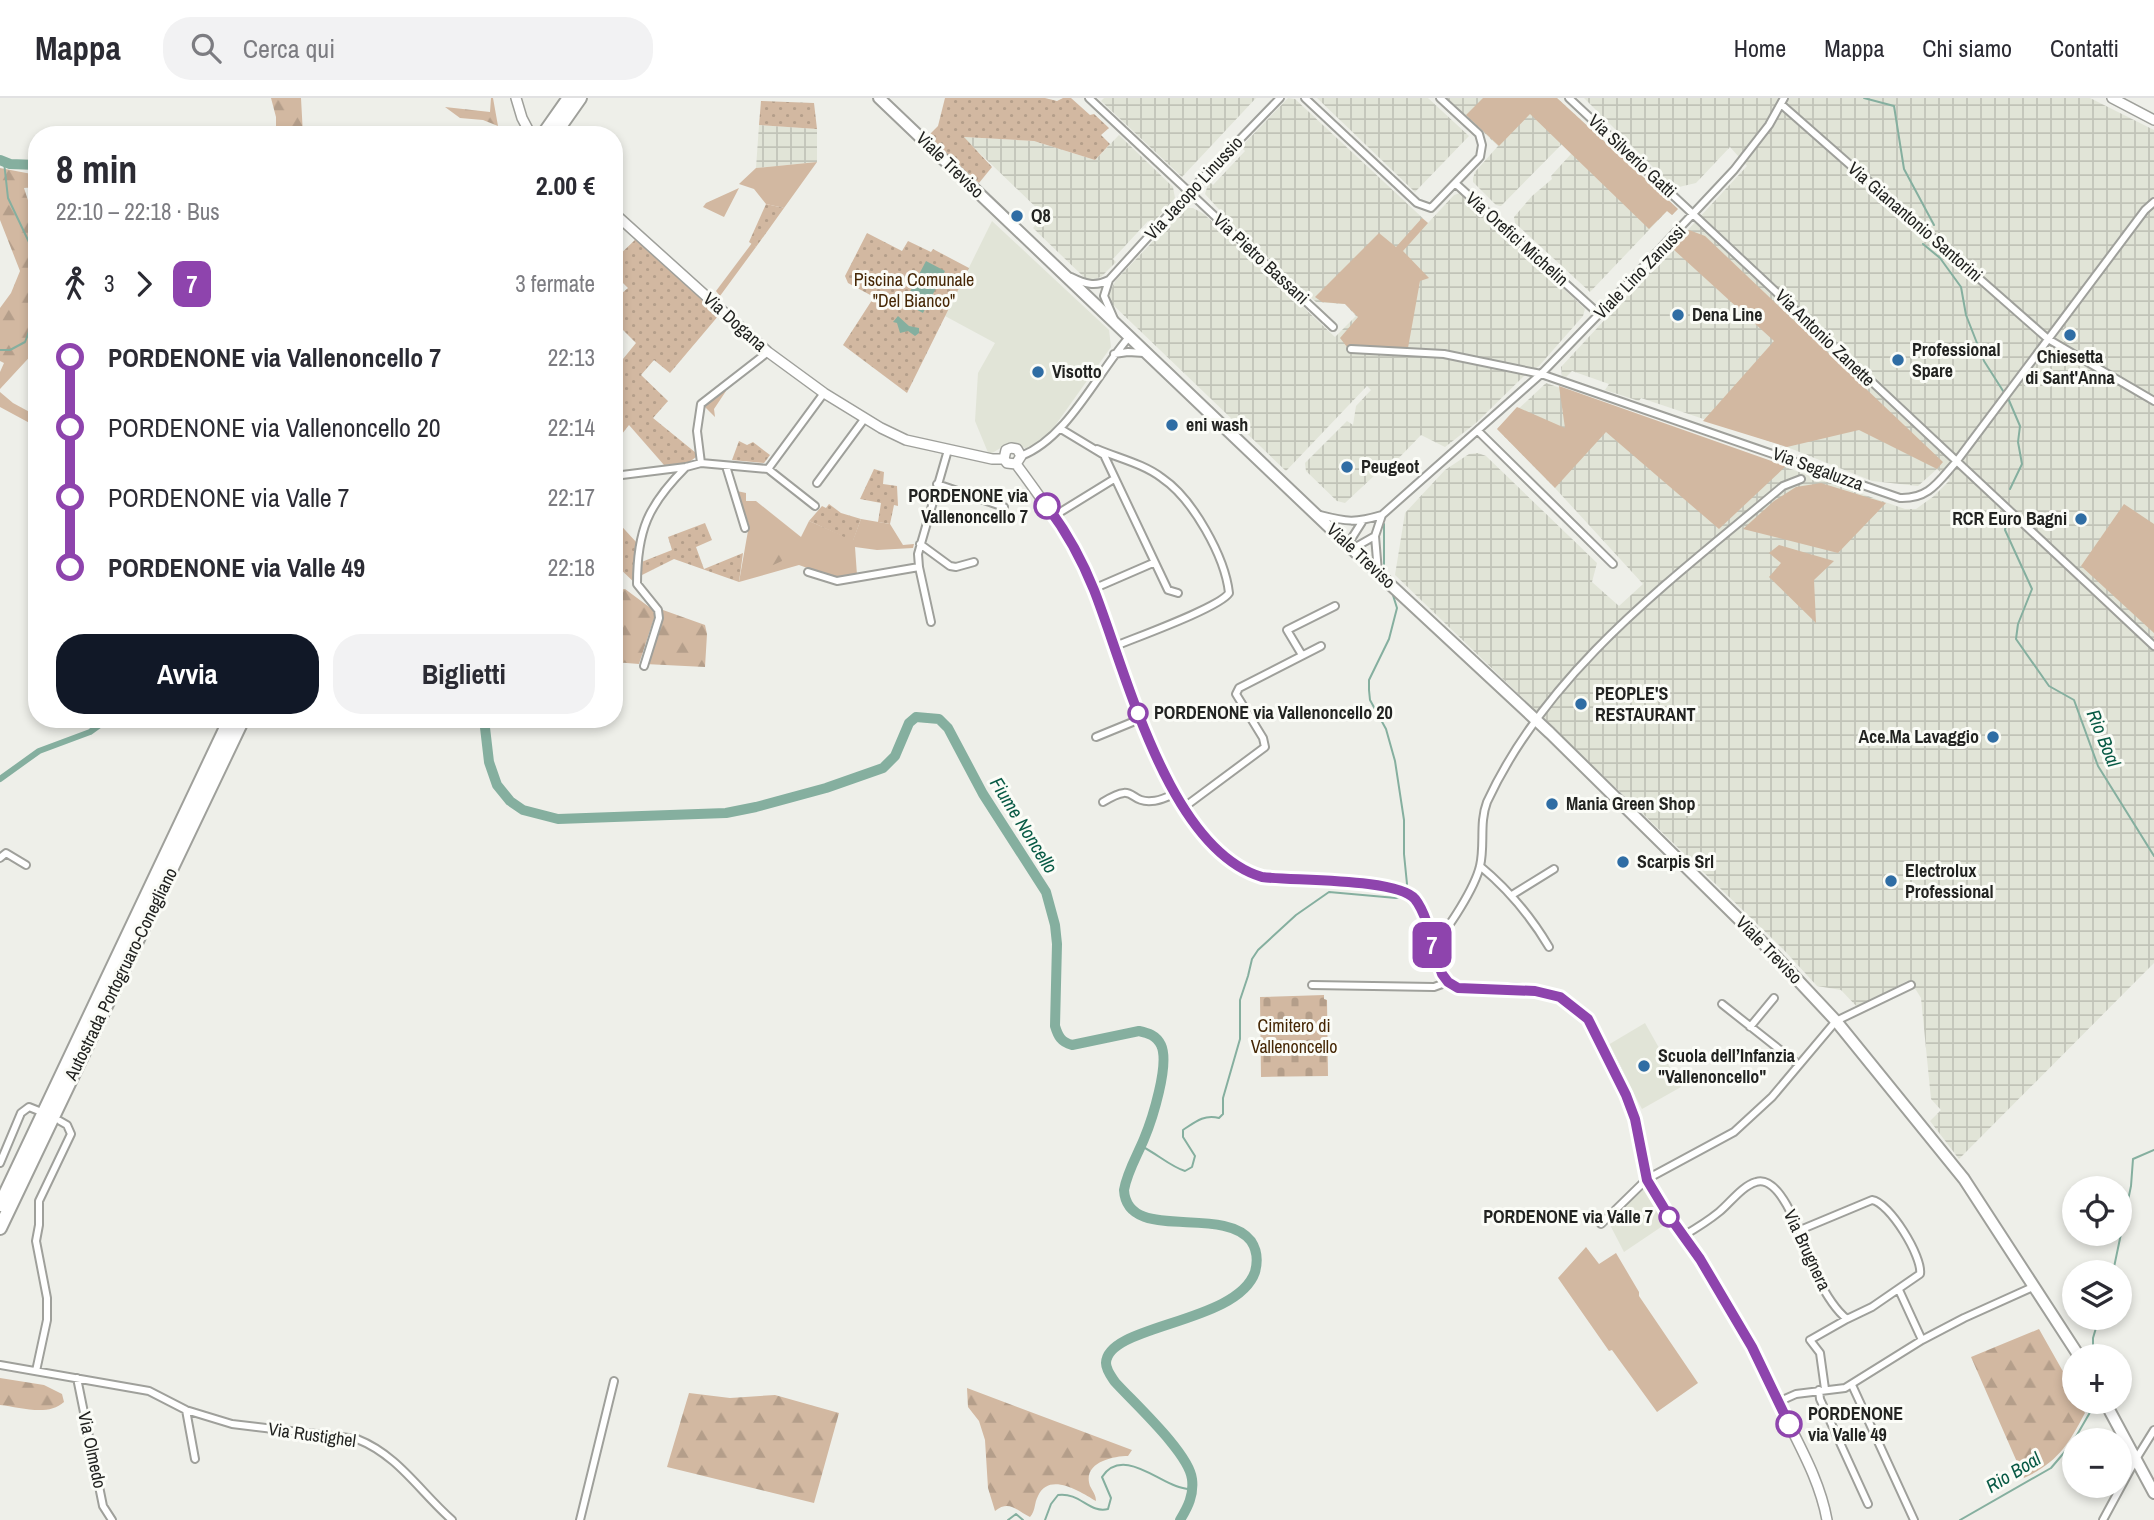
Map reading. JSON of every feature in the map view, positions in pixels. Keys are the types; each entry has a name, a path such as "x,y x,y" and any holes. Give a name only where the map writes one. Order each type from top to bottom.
{"highway":[{"path":"552,126 569,98"},
{"path":"554,126 580,98"},
{"name":"Autostrada Portogruaro-Conegliano","path":"0,1228 226,728"},
{"name":"Autostrada Portogruaro-Conegliano","path":"0,1205 238,728"}],"main road":[{"name":"Viale Treviso","path":"879,98 1350,547 1535,719 1763,943 1836,1021 1964,1180 2072,1344"},
{"path":"2112,1414 2154,1493"}],"street":[{"path":"516,98 526,126"},
{"name":"Via Pietro Bassani","path":"1089,98 1333,327"},
{"name":"Via Jacopo Linussio","path":"1109,280 1280,98"},
{"path":"1305,98 1423,206 1431,208 1455,183"},
{"name":"Via Orefici Michelin","path":"1440,98 1479,134 1482,145 1480,157 1455,183 1600,314"},
{"name":"Via Silverio Gatti","path":"1569,98 1695,214"},
{"path":"2112,98 2154,120"},
{"name":"Viale Lino Zanussi","path":"1316,514 1362,522 1382,515 1478,431 1541,374 1695,214 1734,170 1783,102"},
{"name":"Via Gianantonio Santorini","path":"1783,102 2048,339 2154,401"},
{"name":"Via Segaluzza","path":"1351,349 1444,354 1541,374 1900,498 1914,499 1928,492 1956,463 2145,210 2154,202"},
{"name":"Via Antonio Zanette","path":"1695,214 1956,463 2154,646"},
{"name":"Via Dogana","path":"623,221 768,352 824,393 906,440 992,459 1004,459 1010,464 1018,460 1017,449 1011,447 1004,453 1004,459"},
{"path":"1066,274 1088,284 1100,284 1109,280"},
{"path":"1100,284 1091,298 1101,296 1109,280"},
{"path":"1104,292 1116,322"},
{"path":"1130,336 1114,354 1061,429 1018,460 1075,550 1093,589 1140,719 1183,808 1221,852 1250,874 1282,880 1380,885 1409,894 1420,908 1442,974 1458,988 1535,991 1548,994 1560,997 1588,1019 1635,1119 1647,1180 1700,1259 1752,1347 1820,1491 1827,1520"},
{"path":"701,463 697,431 701,404 768,352"},
{"path":"1114,354 1149,354"},
{"path":"768,469 824,393"},
{"path":"817,483 865,418"},
{"path":"1061,429 1097,449 1162,477 1176,491 1207,533 1222,565 1228,593 1225,599 1113,647"},
{"path":"1478,431 1613,564"},
{"path":"1097,449 1104,455 1168,590 1178,593"},
{"path":"931,622 919,567 920,544 948,450"},
{"path":"623,475 701,463 768,469 816,506"},
{"path":"726,466 745,528"},
{"path":"644,666 659,618 658,610 637,584 640,540 646,519 659,498 686,467"},
{"path":"1054,516 1114,479"},
{"path":"1432,945 1445,930 1466,896 1480,866 1483,814 1487,802 1535,719 1617,627 1783,486 1801,479"},
{"path":"937,484 1003,507"},
{"path":"1378,573 1375,536 1382,515"},
{"path":"1350,547 1362,522"},
{"path":"1350,547 1375,536"},
{"path":"920,544 950,566 974,562"},
{"path":"1093,589 1153,563"},
{"path":"808,572 837,581 919,567"},
{"path":"1302,655 1287,630 1335,606"},
{"path":"1183,808 1265,747 1263,738 1236,694 1239,688 1321,646"},
{"path":"1096,737 1140,719"},
{"path":"1103,802 1119,792 1128,792 1149,802 1175,794"},
{"path":"0,858 6,853 26,865"},
{"path":"1480,866 1512,895 1531,918 1549,947"},
{"path":"1512,895 1554,869"},
{"path":"1312,985 1434,988 1448,982"},
{"path":"1601,1224 1647,1180 1734,1132 1772,1097 1836,1021 1911,985"},
{"path":"1750,1027 1774,998"},
{"path":"1721,1004 1799,1065"},
{"path":"0,1163 21,1113 29,1107 39,1111"},
{"path":"36,1371 47,1320 47,1298 36,1241 39,1201 71,1134 67,1125 60,1121"},
{"name":"Via Brugnera","path":"1683,1236 1718,1212 1751,1184 1763,1180 1769,1182 1800,1230 1818,1279 1834,1305 1847,1319"},
{"path":"1800,1230 1872,1200 1880,1201 1906,1237 1922,1269 1914,1281 1810,1340 1820,1353 1820,1399 1868,1504"},
{"path":"1778,1402 1796,1394 1852,1385 1922,1340 2035,1286"},
{"path":"1899,1290 1922,1340"},
{"name":"Via Rustighel","path":"0,1365 149,1391 186,1410 232,1424 357,1439 375,1446 396,1462 452,1520"},
{"name":"Via Olmedo","path":"77,1378 103,1506 112,1520"},
{"path":"580,1520 614,1381"},
{"path":"1852,1385 1914,1520"},
{"path":"186,1410 195,1459"},
{"path":"2104,1520 2154,1430"}],"shaded area":[{"path":"1104,98 1256,98 1182,177 1101,101"},
{"path":"1288,98 1295,99 1428,223 1454,195 1460,193 1465,196 1585,309 1583,316 1539,366 1524,376 1476,423 1445,447 1421,435 1395,462 1392,459 1345,503 1337,501 1306,471 1305,463 1347,421 1353,425 1356,406 1371,390 1367,386 1286,471 1110,302 1109,293 1116,280 1181,212 1193,208 1204,214 1335,337 1356,316 1345,304 1316,302 1236,228 1205,194 1209,181 1213,185 1245,151 1241,147"},
{"path":"1317,98 1428,98 1469,136 1415,192"},
{"path":"1447,98 1557,98 1678,209 1672,215 1667,211 1590,292 1515,223 1514,217 1532,196 1552,179 1551,176 1571,154 1562,144 1501,206 1496,205 1473,182 1473,178 1475,172 1498,146"},
{"path":"1584,98 2090,98 2154,130 2154,963 1959,1159 1930,1121 1941,1110 1931,1099 1921,998 1916,990 1907,981 1858,1008 1841,990 1817,986 1783,949 1395,575 1405,513 1445,470 1469,454 1478,453 1486,456 1597,563 1592,582 1619,606 1643,584 1497,429 1546,383 1905,509 1916,509 1950,480 1937,469 1918,486 1872,481 1787,447 1641,398 1639,401 1605,390 1609,384 1572,371 1566,377 1562,376 1561,367 1747,166 1730,147 1696,183 1679,187 1668,182"},
{"path":"759,125 817,129 817,162 756,168"},
{"path":"1119,135 1173,187 1175,198 1152,224 1148,221 1113,259 1116,262 1101,277 1088,281 1033,228 1044,215 963,137 1034,141 1095,160"},
{"path":"992,221 1109,330 1111,347 1052,430 1030,449 1007,444 989,455 975,421 978,373 995,343 945,316"},
{"name":"Scuola dell’Infanzia \"Vallenoncello\"","path":"1645,1023 1681,1087 1642,1109 1608,1045"},
{"path":"1644,1189 1648,1190 1667,1223 1624,1252 1608,1221"}],"green space":[{"path":"271,98 301,98 303,126 276,126"},
{"path":"491,98 498,126 483,120 460,118 445,107 490,112"},
{"path":"945,98 1045,98 1057,101 1071,98 1109,128 1101,135 1110,144 1095,160 1034,141 964,137 992,167 979,183 929,139 929,135 938,126"},
{"path":"1483,98 1557,98 1678,209 1672,215 1667,211 1649,229 1530,114 1499,146 1466,115"},
{"path":"761,101 814,103 817,129 759,125"},
{"path":"817,162 784,208 766,204 754,189 739,184 756,168"},
{"path":"0,168 28,173 28,188 24,188 28,200 28,359 0,389 0,372 4,363 0,361 0,308 11,293 20,271 0,220"},
{"path":"739,188 724,217 703,207 706,203"},
{"path":"766,204 784,208 756,247 749,242"},
{"path":"1422,218 1428,223 1403,251 1429,278 1420,281 1408,348 1347,347 1340,338 1358,317 1345,304 1322,302 1315,297 1379,233 1396,247"},
{"path":"1689,230 1705,236 1943,462 1937,469 1859,430 1787,447 1703,421 1774,341 1673,249"},
{"name":"Piscina Comunale \"Del Bianco\"","path":"867,233 902,251 908,241 931,252 933,249 969,268 907,393 843,345 874,297 848,283 845,276"},
{"path":"637,238 719,315 670,373 654,360 641,375 668,401 653,418 696,453 696,457 688,463 664,465 629,425 623,433 623,359 636,343 623,330 623,292 628,288 623,283 623,251"},
{"path":"752,243 756,247 720,296 716,291"},
{"path":"1559,386 1786,466 1719,529 1606,432 1555,488 1497,429 1517,407 1565,428"},
{"path":"724,389 726,391 714,409 715,417 703,405"},
{"path":"0,392 28,411 28,422 0,407"},
{"path":"739,441 747,445 753,442 770,455 764,463 732,460"},
{"path":"874,469 884,472 883,484 897,486 898,506 894,505 890,524 878,522 881,503 860,499"},
{"path":"1821,483 1886,503 1838,553 1743,529 1774,501 1796,487"},
{"path":"737,491 746,493 746,501 756,501 801,537 809,521 853,540 861,519 890,524 903,545 914,544 913,548 877,550 855,547 857,575 835,578 799,565 739,582 749,525"},
{"path":"829,504 841,513 861,519 853,541 809,521 822,506 826,508"},
{"path":"2124,504 2154,524 2154,633 2081,566"},
{"path":"705,523 712,540 696,547 704,569 743,553 739,582 674,559 638,577 640,588 623,572 623,528 637,543 635,558 639,563 672,550 668,537"},
{"path":"1779,545 1834,561 1814,580 1816,623 1769,577 1781,563 1769,553"},
{"path":"777,552 782,556 782,561 760,571 755,561 771,558"},
{"path":"623,589 656,612 639,664 623,663"},
{"path":"663,610 705,625 705,667 645,664 654,644"},
{"name":"Cimitero di Vallenoncello","path":"1324,995 1327,1000 1328,1076 1261,1077 1260,997"},
{"path":"1586,1247 1599,1264 1616,1253 1639,1296 1698,1383 1657,1412 1612,1350 1609,1351 1558,1278"},
{"path":"2039,1329 2062,1370 2062,1414 2084,1414 2076,1428 2062,1428 2061,1452 2045,1466 2024,1478 1971,1357"},
{"path":"0,1378 44,1385 62,1394 64,1402 57,1407 42,1410 0,1405"},
{"path":"967,1388 1132,1450 1128,1456 1107,1459 1094,1466 1089,1478 1096,1501 1057,1484 1043,1489 1030,1517 1010,1506 995,1511 988,1488 985,1440 979,1421 968,1407"},
{"path":"689,1393 730,1398 775,1395 839,1413 814,1503 667,1467"}],"water":[{"path":"926,261 945,271 923,313 904,303"},
{"path":"898,316 909,326 919,328 919,333 915,336 908,331 900,333 897,323 893,322"}],"waterway":[{"name":"Rio Boal","path":"1864,98 1894,106 1904,169 1934,225"},
{"name":"Fiume Noncello","path":"0,160 10,164 28,165"},
{"path":"4,162 8,198 28,240"},
{"name":"Rio Boal","path":"1923,244 1940,258 1961,287 1966,315 1984,361 2005,394"},
{"path":"0,350 10,350 25,342 28,334"},
{"name":"Rio Boal","path":"2008,398 2020,426 2018,442 2022,464 2010,489"},
{"path":"1384,524 1384,566"},
{"name":"Rio Boal","path":"2006,524 2005,530 2032,589 2018,624 2016,639 2049,686 2074,700 2098,766 2154,856"},
{"path":"1392,592 1397,608 1389,639 1369,680 1369,690 1370,700 1386,729 1395,761 1404,820 1407,884"},
{"name":"Fiume Noncello","path":"485,728 489,762 497,785 510,801 523,810 558,819 726,813 756,807 826,788 883,768 895,756 909,723 916,717 939,719 948,728 983,794 1046,892 1057,944 1055,1026 1059,1036 1072,1045 1139,1031 1154,1037 1161,1045 1163,1065 1159,1092 1124,1190 1129,1206 1141,1216 1158,1220 1220,1225 1238,1230 1251,1241 1256,1252 1255,1272 1243,1289 1224,1303 1127,1340 1112,1350 1106,1363 1115,1382 1171,1442 1189,1468 1192,1479 1191,1496 1180,1520"},
{"path":"0,779 39,751 96,728"},
{"path":"1141,1146 1180,1169 1185,1171 1192,1167 1195,1156 1183,1137 1183,1130 1200,1119 1219,1118 1223,1114 1223,1098 1240,1039 1240,1000 1252,959 1258,950 1296,915 1329,892 1396,898 1402,896"},
{"name":"Rio Boal","path":"2116,1260 2131,1186 2133,1159 2154,1150"},
{"name":"Rio Boal","path":"2093,1344 2095,1330"},
{"name":"Rio Boal","path":"2081,1428 2089,1414"},
{"name":"Rio Boal","path":"1960,1520 2051,1468 2062,1455"},
{"path":"1045,1520 1058,1495 1073,1497 1102,1510 1108,1509 1111,1498 1102,1477 1119,1465 1138,1468 1176,1486 1193,1490"},
{"path":"1008,1520 1016,1514 1023,1520"}],"bus line":[{"name":"7","path":"1047,506 1075,550 1093,589 1139,715 1176,796 1187,815 1228,859 1250,874 1262,877 1380,885 1401,890 1415,899 1420,908 1442,974 1448,982 1458,988 1535,991 1560,997 1588,1019 1635,1119 1647,1180 1700,1259 1752,1347 1789,1424"}],"place":[{"name":"Q8","path":"1017,216"},
{"name":"Dena Line","path":"1678,315"},
{"name":"Chiesetta di Sant'Anna","path":"2070,335"},
{"name":"Professional Spare","path":"1898,360"},
{"name":"Visotto","path":"1038,372"},
{"name":"eni wash","path":"1172,425"},
{"name":"Peugeot","path":"1347,467"},
{"name":"PORDENONE via Vallenoncello 7","path":"1047,506"},
{"name":"RCR Euro Bagni","path":"2081,519"},
{"name":"PEOPLE'S RESTAURANT","path":"1581,704"},
{"name":"PORDENONE via Vallenoncello 20","path":"1138,713"},
{"name":"Ace.Ma Lavaggio","path":"1993,737"},
{"name":"Mania Green Shop","path":"1552,804"},
{"name":"Scarpis Srl","path":"1623,862"},
{"name":"Electrolux Professional","path":"1891,881"},
{"name":"Scuola dell’Infanzia \"Vallenoncello\"","path":"1644,1066"},
{"name":"PORDENONE via Valle 7","path":"1669,1217"},
{"name":"PORDENONE via Valle 49","path":"1789,1424"}]}
